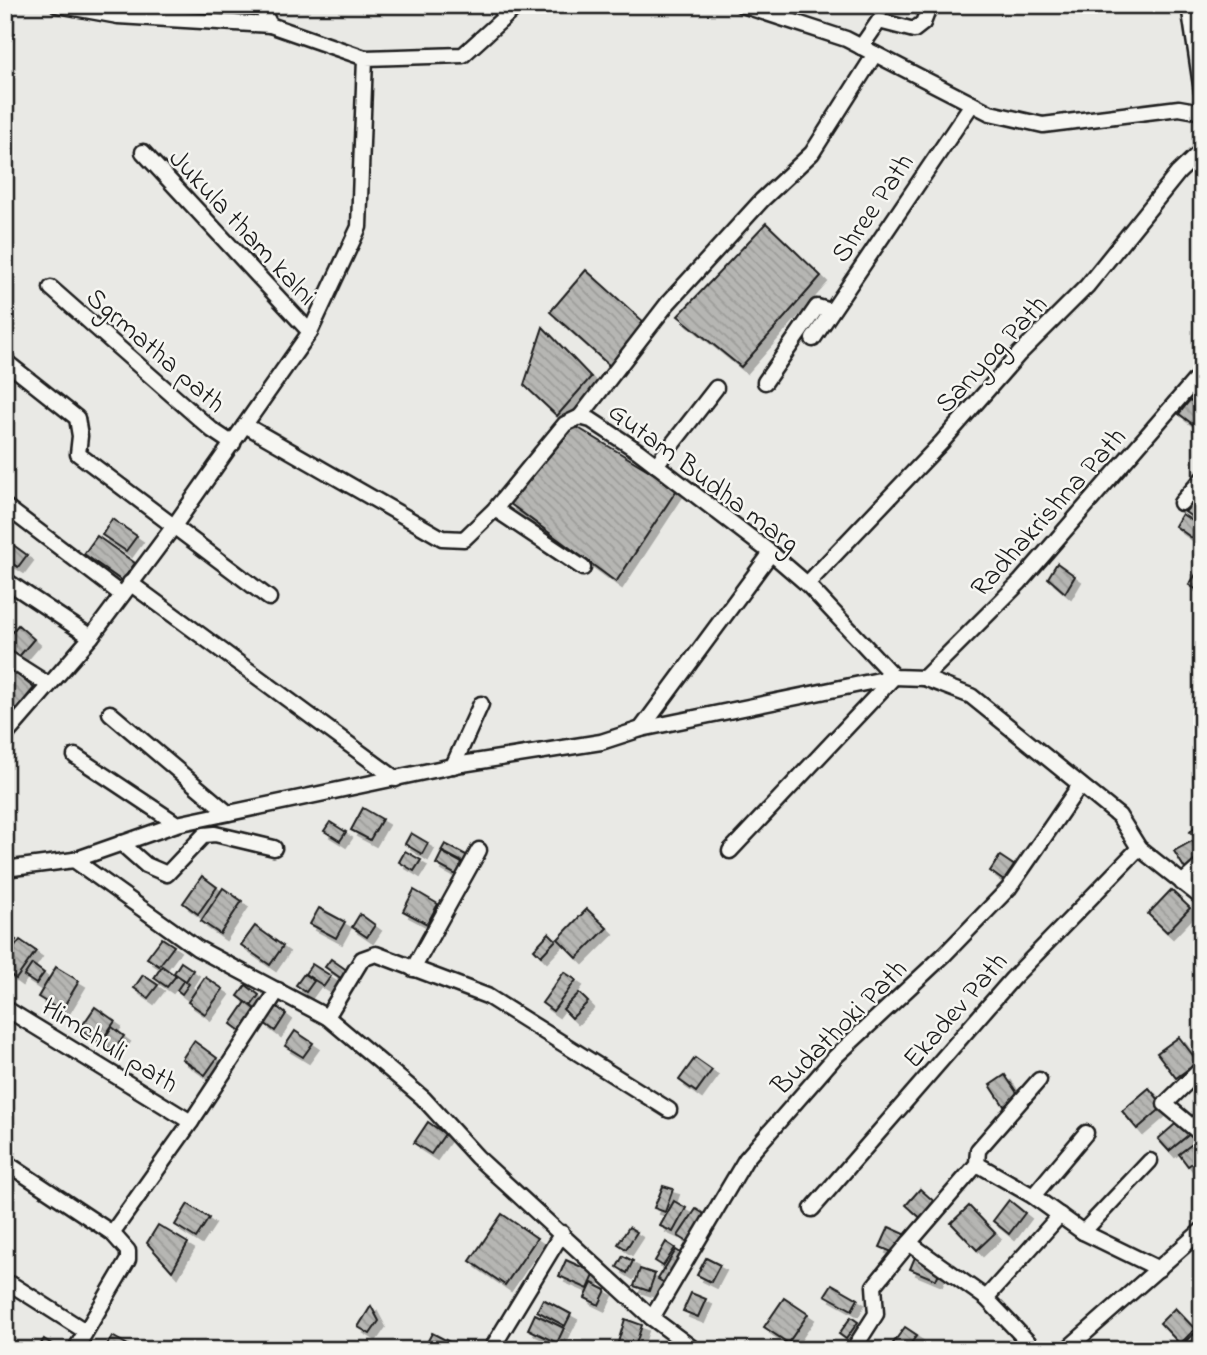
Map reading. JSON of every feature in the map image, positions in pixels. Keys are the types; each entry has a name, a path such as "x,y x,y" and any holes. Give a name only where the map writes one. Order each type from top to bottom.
{"street":[{"path":"58,5 118,16 270,25 365,58 463,55 518,5"},
{"path":"260,5 270,25"},
{"path":"742,5 846,39 990,113 1043,125 1179,108 1202,111"},
{"path":"861,47 879,21 914,30 923,23 930,5"},
{"path":"1189,5 1202,92"},
{"path":"580,417 668,303 762,200 812,153 875,54"},
{"path":"7,731 91,637 233,444 310,332 359,227 365,58"},
{"name":"Shree Path","path":"813,339 972,104"},
{"name":"Sanyog Path","path":"807,584 941,443 1019,354 1087,286 1178,173 1202,150"},
{"name":"Jukula tham kalni","path":"143,152 310,332"},
{"name":"Sgrmatha path","path":"51,289 233,444"},
{"path":"765,382 817,307 831,311"},
{"path":"6,362 77,418 80,436 78,453 269,598"},
{"name":"Radhakrishna Path","path":"923,678 1020,582 1202,372"},
{"path":"656,465 716,388"},
{"name":"Gutam Budha marg","path":"245,425 442,538 464,539 495,509 565,424 580,417 591,420 656,465 771,553 807,584 894,677"},
{"path":"1181,503 1202,479"},
{"path":"5,506 396,779"},
{"path":"495,509 583,568"},
{"path":"641,729 771,553"},
{"path":"5,580 91,637"},
{"path":"5,657 49,685"},
{"path":"730,851 894,677"},
{"path":"5,869 74,860 177,824 453,766 601,742 641,729 894,677 923,678 971,696 1119,816 1139,848 1202,898"},
{"path":"453,766 481,704"},
{"path":"110,713 228,813"},
{"path":"75,756 177,824"},
{"name":"Budathoki Path","path":"652,1318 746,1159 835,1057 944,956 1009,888 1080,785"},
{"path":"121,843 146,865 167,874 204,835 215,834 274,848"},
{"name":"Ekadev Path","path":"812,1209 1012,979 1139,848"},
{"path":"413,969 479,850"},
{"path":"74,860 197,948 327,1017 423,1098 477,1157 652,1318 695,1350"},
{"path":"1182,883 1202,865"},
{"path":"327,1017 362,959 376,954 487,996 669,1110"},
{"path":"112,1233 191,1122 278,990"},
{"name":"Himchuli path","path":"5,1008 191,1122"},
{"path":"1202,1068 1166,1104 1202,1135"},
{"path":"853,1350 876,1314 874,1286 977,1164 978,1150 1039,1080"},
{"path":"1033,1196 1086,1133"},
{"path":"1083,1232 1150,1161"},
{"path":"5,1162 112,1233 128,1251 128,1260 75,1350"},
{"path":"977,1164 1033,1196 1083,1232 1159,1269"},
{"path":"986,1298 1060,1216"},
{"path":"1066,1350 1202,1230"},
{"path":"491,1350 562,1233"},
{"path":"909,1243 986,1298 1029,1343"},
{"path":"7,1286 85,1331"},
{"path":"1188,1350 1202,1338"}],"building":[{"path":"766,223 821,276 741,367 678,316"},
{"path":"586,270 645,323 610,366 550,312"},
{"path":"543,327 591,377 557,416 524,385"},
{"path":"1190,400 1202,409 1202,431 1179,414"},
{"path":"575,426 678,488 616,582 509,503"},
{"path":"1193,503 1202,510 1202,524 1185,512"},
{"path":"1182,514 1200,526 1192,538 1175,526"},
{"path":"112,519 137,536 126,551 102,535"},
{"path":"97,536 135,563 122,581 84,554"},
{"path":"5,539 27,555 18,567 5,559"},
{"path":"1057,563 1075,576 1065,593 1048,578"},
{"path":"1200,568 1202,569 1202,593 1189,585"},
{"path":"18,625 34,639 16,660 5,650 5,640"},
{"path":"5,665 34,688 6,722 5,721"},
{"path":"363,808 382,819 370,840 351,830"},
{"path":"330,822 346,832 340,841 324,831"},
{"path":"1202,822 1202,843 1190,832"},
{"path":"411,833 428,843 422,854 405,844"},
{"path":"1192,841 1202,853 1202,859 1185,869 1174,851"},
{"path":"445,844 468,856 464,863 441,851"},
{"path":"405,851 421,860 414,871 399,862"},
{"path":"442,852 464,864 458,876 436,864"},
{"path":"1000,856 1018,868 1008,884 990,871"},
{"path":"202,876 217,887 198,914 183,903"},
{"path":"223,888 242,901 220,934 201,921"},
{"path":"414,890 438,904 427,924 403,911"},
{"path":"1171,890 1190,908 1167,932 1148,914"},
{"path":"319,908 345,922 336,938 310,924"},
{"path":"587,909 607,928 577,958 558,939"},
{"path":"360,914 375,925 367,937 352,927"},
{"path":"255,926 283,946 270,965 241,945"},
{"path":"5,933 16,940 5,955"},
{"path":"549,933 556,940 541,956 534,949"},
{"path":"162,938 174,946 159,966 147,958"},
{"path":"20,940 36,951 16,979 5,971 5,960"},
{"path":"331,959 348,971 342,979 325,967"},
{"path":"181,962 193,970 186,981 174,973"},
{"path":"32,964 44,973 36,984 24,976"},
{"path":"312,964 331,976 324,986 305,974"},
{"path":"162,966 176,976 167,987 154,978"},
{"path":"56,967 79,981 61,1011 38,997"},
{"path":"564,972 576,980 553,1011 542,1003"},
{"path":"304,974 314,981 306,992 296,985"},
{"path":"143,975 158,985 148,998 134,988"},
{"path":"205,977 223,989 205,1014 188,1002"},
{"path":"184,980 189,984 182,994 177,990"},
{"path":"246,985 259,995 251,1006 238,996"},
{"path":"579,993 588,1002 572,1018 563,1009"},
{"path":"246,1002 258,1011 243,1033 231,1024"},
{"path":"276,1006 286,1014 275,1031 264,1023"},
{"path":"95,1007 115,1021 100,1043 80,1029"},
{"path":"112,1027 124,1036 113,1051 101,1043"},
{"path":"295,1031 313,1043 303,1057 285,1046"},
{"path":"1179,1037 1198,1062 1176,1078 1157,1053"},
{"path":"194,1041 217,1058 205,1075 182,1059"},
{"path":"695,1058 712,1070 696,1092 679,1080"},
{"path":"1005,1075 1019,1096 1004,1106 990,1085"},
{"path":"1149,1088 1164,1106 1137,1129 1122,1111"},
{"path":"1181,1119 1192,1132 1169,1151 1158,1139"},
{"path":"428,1122 445,1134 431,1154 414,1143"},
{"path":"1200,1138 1202,1156 1188,1166 1179,1154"},
{"path":"663,1186 673,1189 665,1212 654,1208"},
{"path":"920,1189 938,1205 924,1221 906,1205"},
{"path":"1009,1200 1025,1213 1009,1234 993,1221"},
{"path":"674,1201 686,1208 673,1232 660,1226"},
{"path":"188,1204 209,1218 196,1238 175,1225"},
{"path":"969,1206 995,1233 977,1250 951,1223"},
{"path":"696,1209 709,1217 691,1244 678,1236"},
{"path":"502,1214 537,1238 505,1285 470,1261"},
{"path":"158,1225 188,1243 172,1271 147,1243"},
{"path":"629,1227 637,1232 626,1249 618,1244"},
{"path":"889,1227 907,1235 899,1255 880,1247"},
{"path":"666,1242 675,1248 663,1266 655,1261"},
{"path":"676,1250 687,1257 669,1286 658,1279"},
{"path":"623,1256 633,1261 627,1273 617,1267"},
{"path":"915,1257 941,1268 936,1280 910,1269"},
{"path":"706,1258 720,1265 711,1282 697,1275"},
{"path":"566,1260 595,1273 588,1289 559,1276"},
{"path":"640,1269 655,1274 649,1291 634,1286"},
{"path":"592,1283 606,1290 599,1305 585,1298"},
{"path":"832,1284 858,1299 852,1310 825,1295"},
{"path":"691,1293 706,1299 698,1317 683,1311"},
{"path":"784,1298 808,1314 788,1343 764,1327"},
{"path":"543,1299 571,1314 565,1326 537,1311"},
{"path":"371,1306 379,1321 370,1334 358,1327"},
{"path":"1175,1308 1195,1329 1180,1344 1160,1323"},
{"path":"535,1314 564,1328 557,1343 528,1329"},
{"path":"851,1317 858,1322 846,1339 839,1334"},
{"path":"625,1319 642,1325 634,1350 616,1349"},
{"path":"905,1327 917,1335 906,1350 888,1350"},
{"path":"432,1333 465,1350 423,1350"},
{"path":"112,1336 137,1350 104,1350"},
{"path":"44,1339 61,1350 37,1350"}]}
